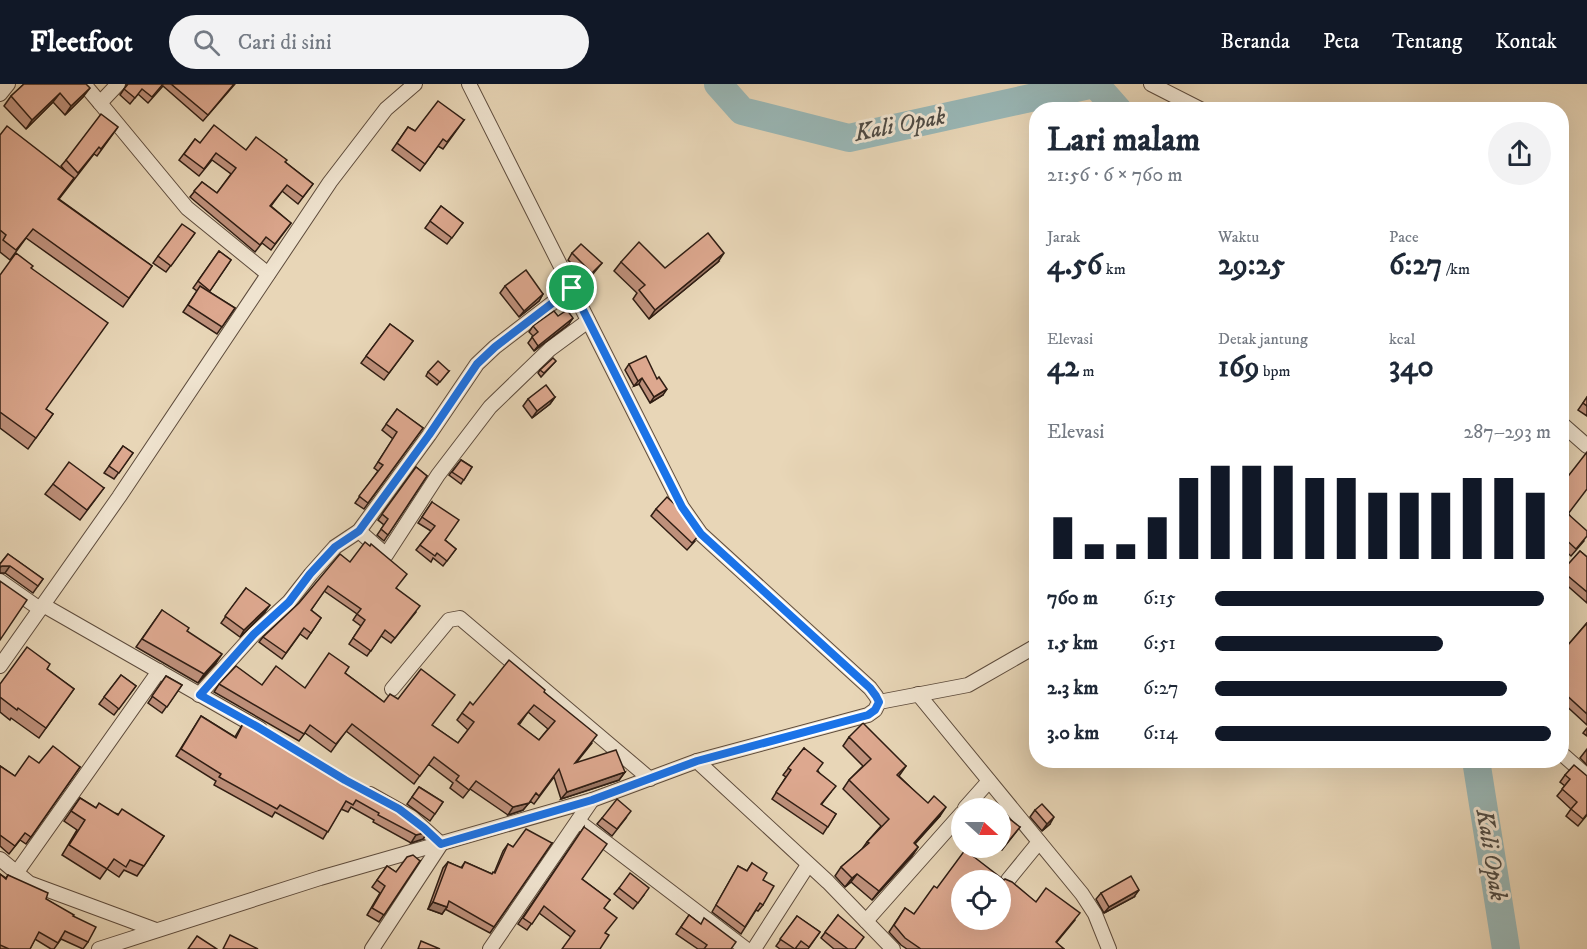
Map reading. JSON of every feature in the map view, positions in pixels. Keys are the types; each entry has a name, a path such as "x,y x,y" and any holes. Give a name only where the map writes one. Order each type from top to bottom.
{"street":[{"path":"0,94 8,84"},
{"path":"84,84 187,208 268,274"},
{"path":"100,103 118,84"},
{"path":"0,666 119,497 337,173 386,109 415,84"},
{"path":"469,84 682,507 701,534 870,688 879,702"},
{"path":"1151,84 1186,102"},
{"path":"200,695 254,634 289,602 310,574 335,547 359,531 477,364 495,347 572,288"},
{"path":"359,531 386,555 438,475 490,407 550,349 588,321"},
{"path":"1569,430 1587,446"},
{"path":"0,580 42,607 276,738"},
{"path":"392,689 449,620 460,618 650,779"},
{"path":"879,702 968,685 1029,650"},
{"path":"16,872 159,672"},
{"path":"918,694 1082,894 1095,914 1109,949"},
{"path":"99,949 320,879 592,800 697,761 868,715 875,710 879,702"},
{"path":"1569,760 1587,776"},
{"path":"697,761 893,949"},
{"path":"974,798 989,781"},
{"path":"354,785 399,809 441,844"},
{"path":"490,949 592,800"},
{"path":"578,821 746,949"},
{"path":"866,921 951,825"},
{"path":"1011,876 1039,842"},
{"path":"372,949 441,844"},
{"path":"0,859 29,883 156,930"},
{"path":"754,949 808,865"}],"building":[{"path":"24,84 86,84 90,88 71,106 60,93 32,120 11,96"},
{"path":"128,84 163,84 152,97 142,89 135,98 124,89"},
{"path":"171,84 234,84 208,115"},
{"path":"438,101 464,120 447,142 443,139 425,164 397,143 408,127 415,131"},
{"path":"101,114 118,127 78,173 66,160"},
{"path":"214,125 246,150 256,137 287,160 285,162 313,184 303,197 287,185 270,206 291,223 275,244 266,237 260,245 194,191 202,182 217,193 236,168 216,153 204,169 184,154 195,139 200,143"},
{"path":"7,126 74,178 58,199 152,266 129,298 33,229 16,250 3,240 6,235 0,230 0,135"},
{"path":"441,206 463,223 452,238 430,221"},
{"path":"182,224 195,233 171,266 158,256"},
{"path":"708,233 724,253 655,310 639,290 645,285 621,262 639,242 665,268"},
{"path":"581,244 602,263 592,273 572,253"},
{"path":"219,251 231,260 210,291 198,281"},
{"path":"16,253 33,266 31,268 108,323 46,409 53,414 36,438 0,412 0,275"},
{"path":"526,270 543,294 524,311 505,286"},
{"path":"200,286 235,308 222,327 188,305"},
{"path":"567,310 573,318 538,346 532,337 538,332 533,326 554,311 558,316"},
{"path":"390,324 413,341 389,373 366,356"},
{"path":"646,356 657,379 659,377 667,389 654,397 642,378 638,381 629,364"},
{"path":"553,358 556,361 544,373 540,370"},
{"path":"438,361 449,371 440,382 428,372"},
{"path":"546,385 555,397 537,411 528,399"},
{"path":"397,409 423,428 368,503 359,496 383,465 378,462 397,432 386,424"},
{"path":"123,446 133,453 119,473 109,466"},
{"path":"1587,452 1587,489 1569,513 1569,475"},
{"path":"461,460 472,467 464,480 452,472"},
{"path":"69,462 104,488 87,510 53,484"},
{"path":"416,467 427,476 388,535 381,529 388,519 382,514"},
{"path":"667,497 686,515 700,534 692,543 656,509"},
{"path":"432,502 459,520 445,540 456,549 447,561 437,553 435,556 420,545 435,526 422,517"},
{"path":"1569,515 1587,531 1587,536 1576,549 1569,542"},
{"path":"365,542 370,546 371,544 407,574 396,588 420,606 395,638 385,630 371,651 353,638 365,620 357,614 361,609 328,586 311,610 321,618 311,633 304,628 286,653 263,637 299,603 340,554 350,562"},
{"path":"1580,551 1587,557 1587,592 1569,577 1569,563"},
{"path":"8,554 43,579 38,586 10,566 0,567"},
{"path":"0,581 27,600 0,640"},
{"path":"246,588 270,605 244,630 225,616"},
{"path":"162,610 189,628 187,631 222,654 204,674 142,639"},
{"path":"1587,623 1587,714 1569,698 1569,644"},
{"path":"27,647 50,664 47,669 74,689 46,728 0,697 0,684"},
{"path":"329,653 349,667 345,673 384,702 390,694 398,699 421,669 455,695 432,725 458,743 474,722 462,713 470,702 473,705 509,660 597,735 575,763 616,750 625,772 567,792 559,769 539,796 536,793 529,803 513,807 476,781 469,790 456,780 459,776 434,757 420,776 352,724 336,744 310,725 304,734 219,684 236,666 262,685 276,666 305,688","holes":["534,705 555,721 539,740 518,724"]},
{"path":"121,675 136,686 119,709 104,697"},
{"path":"166,676 182,685 167,707 152,696"},
{"path":"201,716 236,738 245,720 346,781 399,809 428,832 416,835 378,815 379,813 356,800 353,805 346,801 328,832 280,805 277,809 219,777 221,774 181,749"},
{"path":"863,723 906,766 897,775 928,803 934,796 946,807 914,843 918,847 879,891 857,874 852,878 841,867 869,843 867,842 889,819 849,780 871,759 849,737"},
{"path":"53,746 80,767 31,837 25,833 15,846 0,835 0,766 15,776 29,756 39,763"},
{"path":"804,748 823,763 817,771 836,786 821,804 836,814 828,827 776,792 791,770 788,768"},
{"path":"1574,765 1587,776 1587,814 1583,819 1571,809 1577,802 1562,789 1570,779 1565,775"},
{"path":"419,787 443,802 435,814 412,797"},
{"path":"80,798 96,808 99,803 118,815 122,809 164,836 144,866 130,860 126,867 114,859 107,869 69,845 85,820 71,811"},
{"path":"617,799 631,811 617,829 602,818"},
{"path":"1042,804 1054,817 1047,824 1035,810"},
{"path":"1011,820 1020,827 1011,838"},
{"path":"584,827 607,844 582,879 610,900 604,908 617,918 605,933 609,935 600,949 562,949 575,931 544,906 532,924 523,918"},
{"path":"526,829 552,843 494,927 449,901 447,907 433,902 448,862 462,868 465,862 492,874 495,873 508,844 513,847"},
{"path":"413,855 420,861 384,915 372,908 385,886 377,880 387,866 396,872 407,857"},
{"path":"959,858 975,858 991,870 951,870 951,930 1011,930 1011,882 1036,902 1046,888 1080,913 1056,942 1064,949 921,949 905,938 894,925 905,908 914,914 934,886 937,888"},
{"path":"752,863 767,873 763,880 774,886 763,905 760,903 745,927 716,905 738,866 747,871"},
{"path":"630,873 649,888 638,903 619,888"},
{"path":"0,874 6,879 8,875 48,893 46,899 96,927 88,942 65,931 58,943 39,932 30,949 9,949 0,945"},
{"path":"1131,876 1139,890 1109,907 1101,893"},
{"path":"689,915 701,924 704,918 736,942 731,949 704,949 707,945 681,927"},
{"path":"838,915 864,937 855,949 848,949 825,932"},
{"path":"797,916 820,932 809,947 801,941 795,949 780,939"},
{"path":"230,935 258,949 223,949"},
{"path":"197,936 217,949 188,949"},
{"path":"421,941 440,949 418,949"}],"waterway":[{"name":"Kali Opak","path":"718,84 742,111 849,138 1094,84"},
{"name":"Kali Opak","path":"1095,84 1111,102"},
{"name":"Kali Opak","path":"1477,768 1506,949"}],"route":[{"path":"572,288 682,507 701,534 870,688 879,702 875,710 868,715 697,761 592,800 441,844 399,809 200,695 230,659 289,602 310,574 335,547 359,531 477,364 495,347 572,288"}]}
